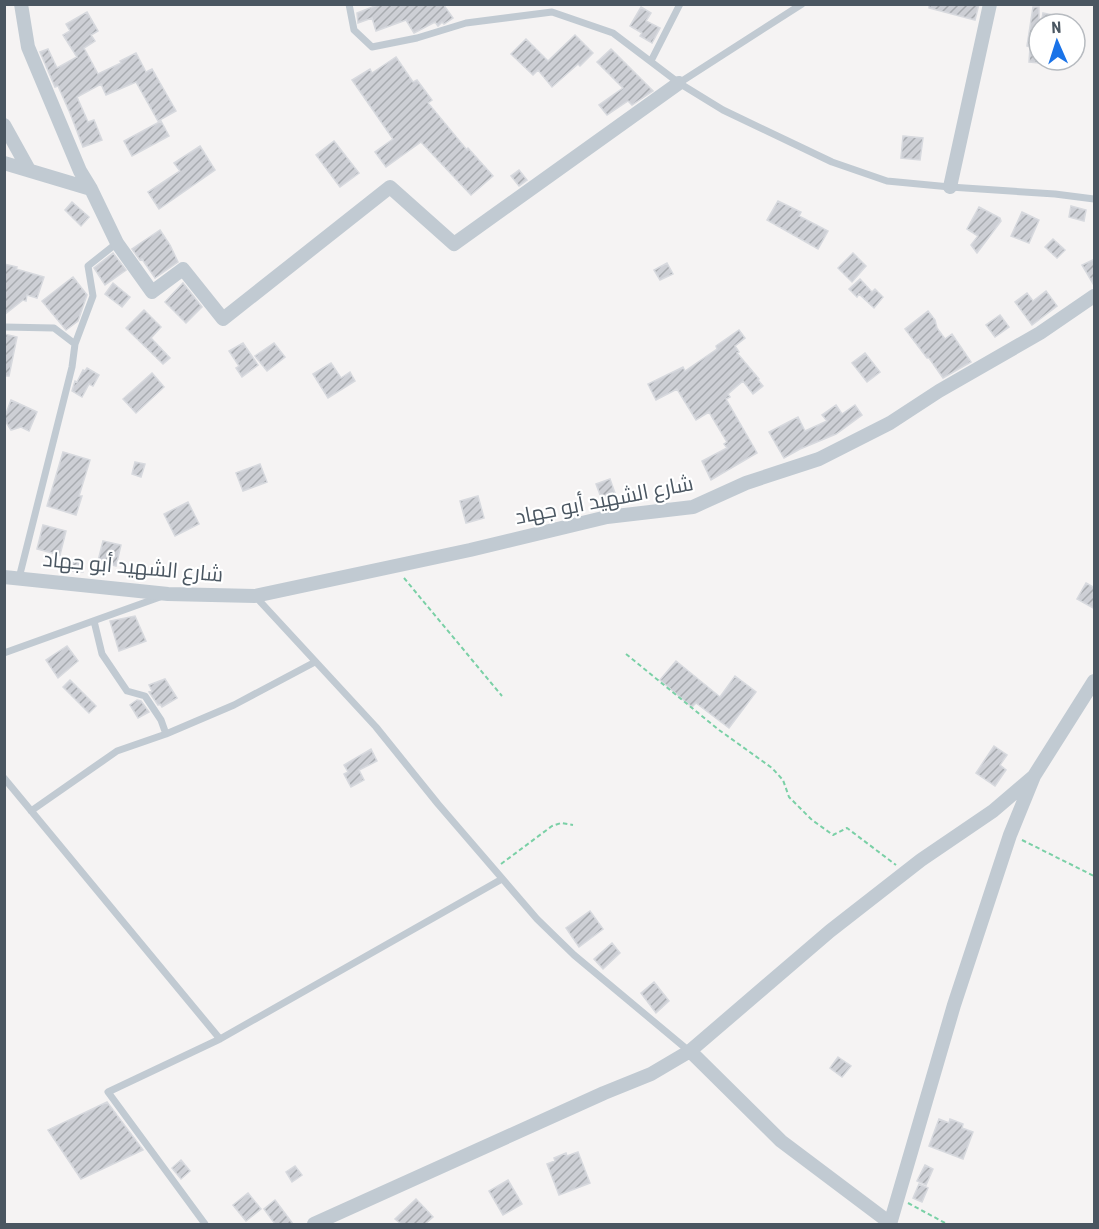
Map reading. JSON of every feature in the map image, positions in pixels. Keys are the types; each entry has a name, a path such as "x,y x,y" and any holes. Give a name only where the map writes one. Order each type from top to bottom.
{"street":[{"path":"21,4 28,47 80,171 117,243 153,292 183,269 223,319 390,187 454,244 679,83"},
{"path":"950,187 990,4"},
{"path":"4,125 29,170"},
{"path":"4,163 91,189"},
{"name":"شارع الشهيد أبو جهاد","path":"12,577 168,594 255,596 470,550 608,516 693,507 746,483 819,459 890,423 939,391 1040,333 1095,296"},
{"path":"690,1052 781,1141 890,1224 954,1005 1010,835 1034,776 1095,681"},
{"path":"314,1224 651,1074 690,1052 830,931 905,872 993,811 1034,776"}],"lane":[{"path":"349,4 354,30 372,47 417,38 466,23 552,12 612,33 679,83 723,110 832,162 887,181 1095,199"},
{"path":"651,61 680,4"},
{"path":"679,83 802,4"},
{"path":"12,577 72,367 75,344 93,296 88,266 117,243"},
{"path":"4,327 54,328 75,344"},
{"path":"4,653 168,594"},
{"path":"255,596 376,727 438,804 537,919 574,955 690,1052"},
{"path":"94,621 102,654 127,691 146,696 166,734"},
{"path":"31,811 117,751 166,734 234,705 315,662"},
{"path":"4,778 220,1039"},
{"path":"205,1224 108,1092 220,1039 502,879"}],"path":[{"path":"394,566 502,696"},
{"path":"626,654 719,730 772,768 783,780 789,796 812,820 833,835 847,828 905,872"},
{"path":"494,869 552,826 565,822 573,825"},
{"path":"1010,835 1095,876"},
{"path":"898,1197 947,1224"}],"building":[{"path":"380,4 443,4 453,18 438,26 435,22 414,33 406,20 376,31 372,18 358,23 357,13"},
{"path":"929,4 979,4 975,20 929,8"},
{"path":"641,7 651,13 646,21 660,28 652,43 630,26"},
{"path":"1033,7 1039,7 1039,12 1032,12"},
{"path":"87,12 98,31 91,35 95,41 84,48 98,74 136,53 146,72 152,69 176,111 158,121 136,82 106,95 101,84 77,97 88,122 94,120 102,140 83,147 58,86 55,87 40,52 48,49 57,68 77,57 63,35 70,31 66,24"},
{"path":"575,35 593,53 552,87 538,70 533,75 511,54 526,39 548,61"},
{"path":"611,49 653,91 632,105 628,101 607,115 599,105 623,88 597,62"},
{"path":"396,57 413,82 417,80 432,100 428,103 467,150 468,148 493,176 471,195 421,142 386,167 375,152 393,139 352,80 370,69 372,73"},
{"path":"161,121 169,136 132,156 124,141"},
{"path":"903,136 923,138 920,160 901,158"},
{"path":"334,141 359,173 340,187 316,155"},
{"path":"200,146 215,170 159,209 148,192 180,171 174,163"},
{"path":"519,170 527,180 519,186 511,176"},
{"path":"778,201 801,212 799,216 828,231 818,249 767,220"},
{"path":"72,202 89,217 81,226 65,210"},
{"path":"1071,206 1086,210 1084,221 1069,217"},
{"path":"979,207 1000,218 1001,221 977,253 971,245 978,236 967,229"},
{"path":"1022,212 1039,220 1029,243 1011,236"},
{"path":"160,230 178,262 155,278 132,249"},
{"path":"1053,239 1065,250 1057,258 1045,247"},
{"path":"113,253 126,270 105,285 94,268"},
{"path":"853,253 866,266 852,282 838,268"},
{"path":"1095,259 1095,287 1082,265"},
{"path":"667,263 673,274 660,280 654,270"},
{"path":"4,264 44,277 37,298 27,295 26,301 23,300 4,315"},
{"path":"73,277 87,295 78,321 66,330 42,301"},
{"path":"860,279 872,292 875,289 883,297 874,308 859,294 857,297 849,289"},
{"path":"113,283 130,297 122,307 105,294"},
{"path":"183,283 202,307 186,323 165,302"},
{"path":"1046,291 1057,306 1032,325 1015,302 1027,293 1033,301"},
{"path":"144,310 161,327 151,338 170,358 163,364 126,328"},
{"path":"928,311 945,339 952,334 971,362 943,378 905,329"},
{"path":"1000,315 1009,327 995,337 986,325"},
{"path":"739,330 745,338 735,346 739,352 737,353 763,386 753,394 743,381 728,394 730,397 726,399 757,453 711,480 702,461 727,448 724,444 727,442 709,412 696,420 677,389 656,400 648,384 683,367 685,371 717,349 716,346"},
{"path":"4,334 17,337 9,376 4,376"},
{"path":"243,343 258,365 242,377 236,368 239,366 229,351"},
{"path":"274,343 285,357 267,371 255,356"},
{"path":"865,353 880,372 867,382 852,363"},
{"path":"331,363 341,378 350,372 355,381 328,398 313,374"},
{"path":"87,368 99,375 93,386 89,384 82,397 72,391 75,381 77,382 83,370"},
{"path":"152,373 164,387 136,413 123,399"},
{"path":"11,400 37,412 29,431 21,427 11,430 4,419"},
{"path":"836,405 842,414 855,405 862,415 836,434 784,458 769,432 798,417 805,431 827,421 822,415"},
{"path":"63,452 90,460 76,515 47,506"},
{"path":"135,462 145,464 141,477 132,474"},
{"path":"260,464 267,482 243,491 236,473"},
{"path":"610,479 616,496 602,500 596,484"},
{"path":"478,496 484,518 466,523 460,501"},
{"path":"188,502 199,524 175,536 164,514"},
{"path":"43,525 66,531 60,555 37,549"},
{"path":"103,541 121,545 116,566 98,561"},
{"path":"67,559 84,561 83,572 66,570"},
{"path":"1086,583 1095,588 1095,609 1077,599"},
{"path":"135,616 146,641 119,651 110,621"},
{"path":"67,646 78,661 58,678 46,660"},
{"path":"676,661 720,697 735,676 756,692 729,728 696,703 692,707 660,680"},
{"path":"165,679 177,698 162,707 149,692 152,691 149,685"},
{"path":"70,680 96,706 89,713 63,687"},
{"path":"137,700 141,701 149,712 138,718 130,705"},
{"path":"994,746 1007,755 1000,765 1006,770 995,786 976,773"},
{"path":"371,749 377,761 359,770 364,780 351,787 344,774 348,772 344,765"},
{"path":"590,911 603,929 579,947 566,928"},
{"path":"612,943 620,953 603,969 594,959"},
{"path":"654,982 669,1001 656,1013 641,993"},
{"path":"838,1057 851,1066 842,1077 830,1068"},
{"path":"107,1102 143,1150 81,1179 48,1130"},
{"path":"939,1119 949,1123 950,1119 963,1124 962,1128 973,1132 963,1159 929,1146"},
{"path":"578,1152 590,1183 559,1195 547,1164 566,1153 567,1156"},
{"path":"181,1160 190,1171 181,1179 172,1168"},
{"path":"925,1165 933,1169 926,1185 917,1181"},
{"path":"295,1166 302,1175 292,1182 286,1172"},
{"path":"508,1180 522,1204 503,1215 489,1191"},
{"path":"919,1184 928,1188 922,1202 913,1198"},
{"path":"248,1193 261,1209 246,1221 233,1205"},
{"path":"416,1199 433,1217 425,1224 401,1224 395,1219"},
{"path":"275,1200 293,1224 275,1224 264,1209"}]}
